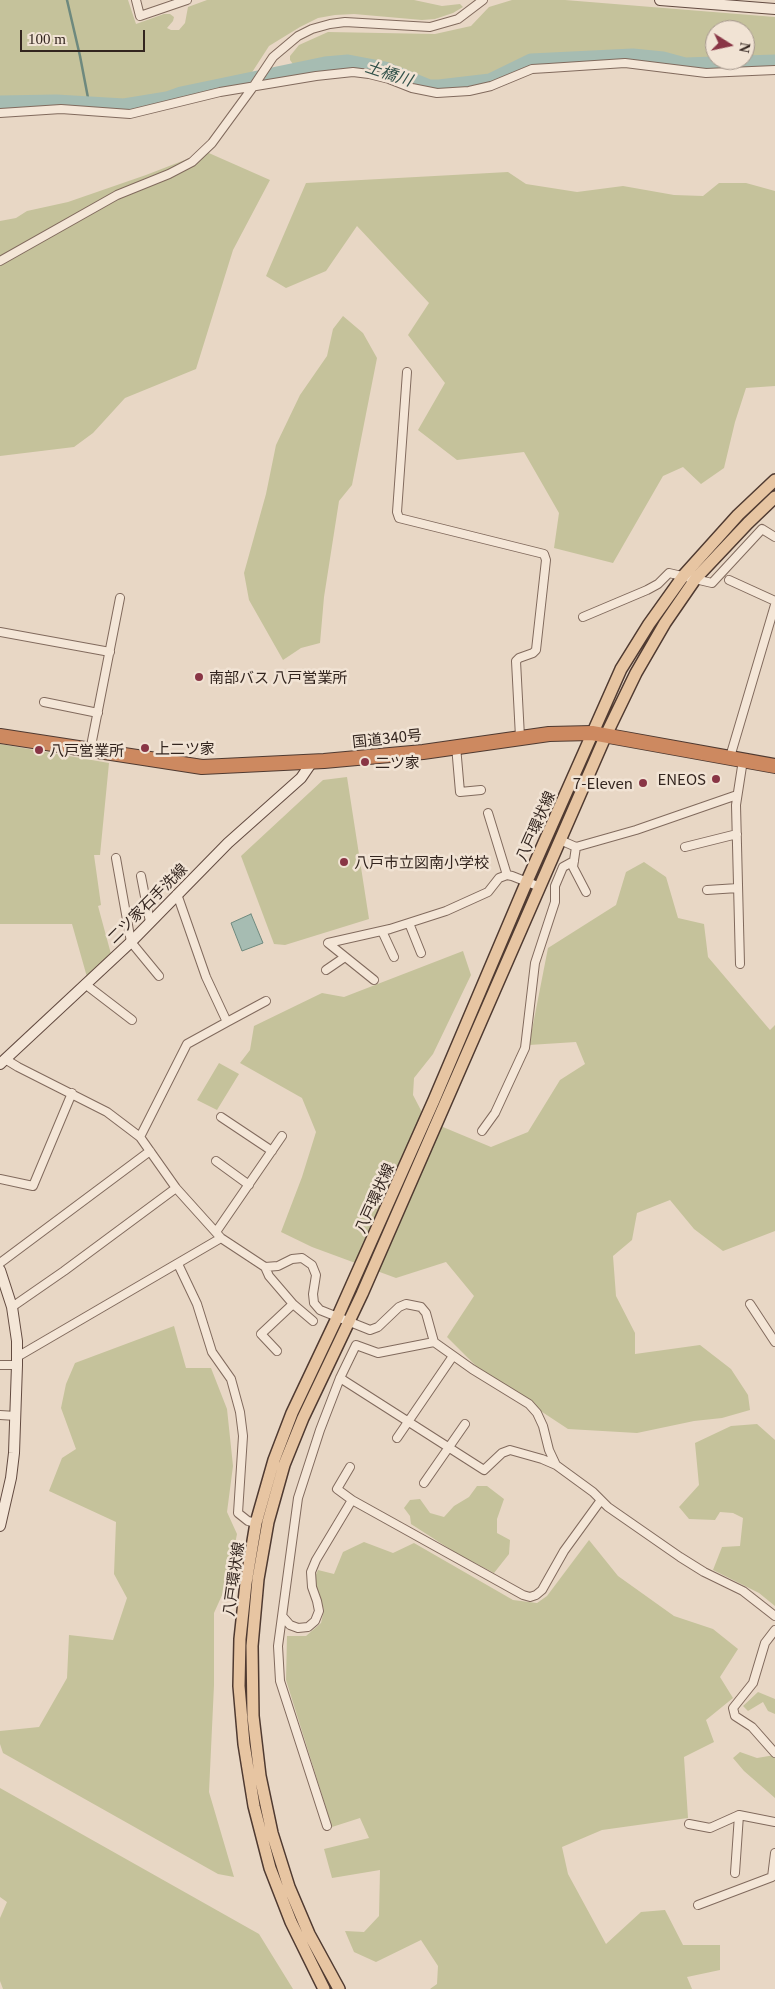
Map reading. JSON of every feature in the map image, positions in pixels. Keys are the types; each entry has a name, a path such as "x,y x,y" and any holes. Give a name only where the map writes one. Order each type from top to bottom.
{"highway":[{"name":"国道340号","path":"0,736 202,767 312,762 423,752 548,734 599,734 737,758 774,762"}],"main road":[{"name":"八戸環状線","path":"324,1989 291,1922 270,1868 254,1806 244,1744 239,1686 240,1639 246,1583 256,1523 274,1460 289,1421 540,887 560,840 622,669 649,624 684,575 738,515 775,480"},
{"name":"八戸環状線","path":"339,1989 309,1934 292,1895 272,1833 260,1776 253,1716 252,1646 258,1579 268,1522 284,1465 303,1418 362,1294 527,882 599,734 665,623 696,578 775,497"}],"street":[{"path":"136,0 140,16 187,0"},
{"path":"0,261 117,195 169,174 192,162 212,143 253,87 262,71 280,51 298,36 312,29 345,22 430,27 458,19 484,0"},
{"path":"660,0 775,9"},
{"path":"0,113 61,109 130,114 220,92 316,76 353,72 389,79 425,92 452,93 491,86 532,69 625,63 706,72 775,70"},
{"path":"407,372 397,512 399,518 544,554 546,560 536,650 516,661 520,737"},
{"path":"583,617 647,590 658,584 669,573 712,583 762,529 775,537"},
{"path":"729,580 775,603 737,758 740,964"},
{"path":"90,751 120,598"},
{"path":"0,632 110,652"},
{"path":"44,702 98,713"},
{"path":"456,746 460,792 481,790"},
{"name":"二ツ家石手洗線","path":"2,1061 131,942 228,843 301,778 312,762"},
{"path":"560,840 576,847 636,830 737,795"},
{"path":"488,813 507,876"},
{"path":"685,847 737,834"},
{"path":"576,847 574,870 586,892"},
{"path":"116,858 131,942 159,976"},
{"path":"482,1131 495,1113 526,1048 535,963 555,902 555,886 563,867 574,861"},
{"path":"141,876 150,922"},
{"path":"374,980 328,943 382,931 446,911 488,892 499,878 512,876 540,887"},
{"path":"707,890 738,888"},
{"path":"177,894 206,977 227,1022"},
{"path":"409,923 421,953"},
{"path":"382,931 394,957"},
{"path":"326,970 345,957"},
{"path":"85,984 132,1020"},
{"path":"140,1137 186,1044 266,1001"},
{"path":"2,1061 72,1093 107,1112 140,1137 176,1188 219,1235 265,1267 269,1276 293,1304 313,1321"},
{"path":"0,1179 33,1186 72,1093"},
{"path":"221,1117 272,1151"},
{"path":"0,1365 17,1361 102,1306 178,1264 219,1235 249,1185 282,1136"},
{"path":"0,1263 150,1151"},
{"path":"216,1161 249,1185"},
{"path":"12,1307 176,1188"},
{"path":"265,1267 278,1266 292,1259 302,1258 312,1265 316,1275 312,1294 314,1303 320,1310 370,1330 378,1327 399,1307 406,1304 421,1307 426,1313 434,1342 529,1404 537,1413 544,1426 549,1450 556,1465"},
{"path":"178,1264 197,1304 212,1352 231,1380 240,1412 243,1436 238,1513 248,1521 256,1523"},
{"path":"0,1270 12,1307 17,1361 14,1453 4,1492 0,1526"},
{"path":"277,1351 261,1334 293,1304"},
{"path":"750,1304 775,1342"},
{"path":"327,1826 280,1681 278,1646 298,1498 320,1430 340,1378 356,1345 378,1353 434,1342"},
{"path":"397,1438 453,1356"},
{"path":"340,1378 484,1470 502,1453 510,1450 556,1465 608,1507 680,1557 704,1572 743,1591 775,1616"},
{"path":"0,1415 16,1416"},
{"path":"424,1483 465,1424"},
{"path":"350,1467 337,1489 352,1500 523,1595 530,1597 542,1590 564,1552 601,1500"},
{"path":"283,1617 290,1625 298,1628 308,1627 315,1621 318,1611 312,1587 311,1572 316,1560 352,1500"},
{"path":"775,1630 765,1644 753,1683 733,1708 734,1716 752,1726 775,1753"},
{"path":"689,1824 710,1828 739,1815 775,1822"},
{"path":"735,1872 739,1815"},
{"path":"698,1905 772,1877 775,1853"}],"shaded area":[{"path":"0,0 128,0 136,24 164,14 170,14 174,17 167,28 171,30 179,30 185,23 188,7 207,0 414,0 442,6 460,4 463,7 453,13 435,19 422,20 354,14 318,18 269,46 249,77 123,103 94,99 0,99"},
{"path":"512,0 565,0 775,17 775,58 755,60 755,20 705,20 705,63 687,62 633,53 585,57 531,58 489,79 440,86 430,85 371,62 347,59 295,67 290,60 290,56 299,45 328,32 435,34 471,26 489,7"},
{"path":"202,150 270,180 233,250 196,369 125,398 93,433 74,447 0,456 0,221 16,218 27,211 68,202 146,175 190,158"},
{"path":"508,172 526,184 577,192 623,186 674,195 703,196 719,183 746,183 775,191 775,386 746,388 735,422 724,468 701,484 683,467 663,476 613,563 554,548 559,513 524,452 457,460 418,430 445,383 408,335 429,303 357,226 326,271 286,288 266,276 306,183"},
{"path":"343,316 363,333 377,358 352,485 339,501 324,597 320,643 301,648 283,660 249,600 244,573 266,494 276,445 300,395 327,356 333,329"},
{"path":"0,744 109,763 100,855 94,855 101,905 98,906 111,954 87,977 72,924 0,924"},
{"path":"347,777 369,919 285,945 274,944 241,856 323,780"},
{"path":"644,862 666,877 678,918 704,924 708,957 770,1030 775,1025 775,1231 723,1251 694,1229 670,1200 637,1213 632,1240 613,1256 616,1296 635,1333 635,1354 700,1345 731,1369 748,1395 750,1410 722,1418 694,1421 637,1433 568,1429 483,1373 447,1337 474,1296 446,1262 396,1278 312,1247 281,1232 302,1177 316,1132 302,1098 240,1063 250,1050 254,1026 322,993 344,997 463,951 471,975 433,1054 414,1078 413,1095 426,1120 491,1147 528,1132 560,1080 585,1064 576,1042 529,1045 548,948 616,905 626,872"},
{"path":"251,914 263,943 242,951 231,923"},
{"path":"219,1063 239,1074 217,1110 197,1100"},
{"path":"174,1326 186,1368 211,1368 227,1409 233,1466 227,1512 237,1534 227,1584 214,1613 214,1685 209,1792 234,1877 218,1874 3,1753 0,1744 0,1731 39,1727 67,1678 69,1635 113,1640 127,1598 114,1574 116,1522 49,1491 62,1458 76,1449 61,1408 66,1384 75,1363"},
{"path":"757,1424 775,1440 775,1606 759,1593 713,1570 722,1547 740,1546 743,1518 733,1513 720,1512 715,1520 689,1519 679,1507 699,1485 695,1443 731,1426"},
{"path":"477,1486 487,1486 504,1499 497,1519 497,1533 510,1540 509,1554 494,1573 456,1553 411,1524 410,1516 404,1508 410,1500 420,1499 430,1513 444,1517 454,1506 469,1497"},
{"path":"589,1540 618,1576 674,1616 713,1629 738,1649 720,1677 733,1698 706,1720 714,1742 684,1757 688,1818 602,1830 562,1847 568,1874 606,1944 641,1912 665,1910 683,1945 720,1945 720,1970 687,1977 692,1989 430,1989 437,1984 438,1966 421,1940 376,1962 354,1952 345,1931 364,1932 379,1916 380,1870 332,1878 324,1849 369,1838 360,1818 332,1827 286,1680 287,1636 306,1636 321,1623 324,1610 314,1579 318,1570 334,1574 343,1552 364,1542 393,1553 414,1543 513,1600 537,1603 547,1596"},
{"path":"758,1692 775,1699 775,1714 768,1711 763,1702 748,1711 743,1706"},
{"path":"740,1752 757,1758 775,1755 775,1798 744,1771 733,1758"},
{"path":"0,1788 259,1934 293,1989 3,1989 0,1981 0,1918 7,1902 0,1897"}],"waterway":[{"path":"67,0 89,103"},
{"name":"土橋川","path":"0,103 56,102 124,106 167,99 181,94 325,64 348,62 385,69 429,87 490,81 531,61 633,56 663,59 685,65 775,62"}],"place":[{"name":"南部バス 八戸営業所","path":"199,677"},
{"name":"上二ツ家","path":"145,748"},
{"name":"八戸営業所","path":"39,750"},
{"name":"二ツ家","path":"365,762"},
{"name":"ENEOS","path":"716,779"},
{"name":"7-Eleven","path":"643,783"},
{"name":"八戸市立図南小学校","path":"344,862"}]}
